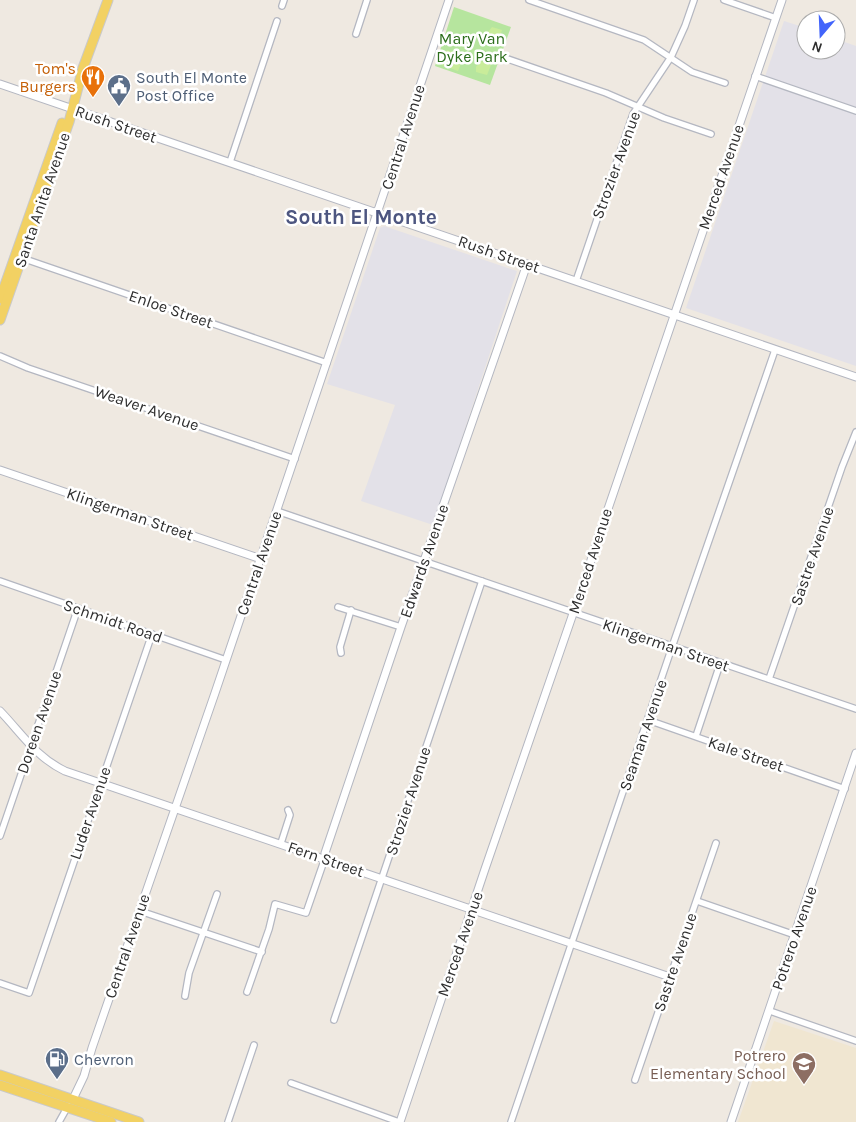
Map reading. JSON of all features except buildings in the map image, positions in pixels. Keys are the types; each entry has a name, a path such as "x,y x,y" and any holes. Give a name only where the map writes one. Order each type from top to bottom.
{"main road":[{"name":"Santa Anita Avenue","path":"0,320 19,257 69,122 71,108 83,68 108,0"},
{"name":"Santa Anita Avenue","path":"0,299 19,257"},
{"path":"0,1075 71,1103 112,1122"},
{"path":"0,1085 139,1122"}],"street":[{"path":"356,34 367,0"},
{"name":"Central Avenue","path":"59,1122 84,1076 94,1042 295,459 449,0"},
{"path":"529,0 644,40 692,72 725,83"},
{"name":"Strozier Avenue","path":"576,281 596,218 637,106 670,57 694,0"},
{"path":"724,0 776,18"},
{"name":"Merced Avenue","path":"399,1122 782,0"},
{"path":"230,162 277,21"},
{"path":"505,58 711,134"},
{"path":"755,76 856,111"},
{"name":"Rush Street","path":"0,84 856,377"},
{"name":"Enloe Street","path":"19,257 327,362"},
{"name":"Edwards Avenue","path":"325,858 401,627 527,264"},
{"name":"Seaman Avenue","path":"512,1122 672,647 776,350"},
{"name":"Weaver Avenue","path":"0,356 24,367 295,459"},
{"name":"Sastre Avenue","path":"769,679 842,467 856,432"},
{"name":"Klingerman Street","path":"0,470 261,558"},
{"name":"Klingerman Street","path":"277,511 856,709"},
{"name":"Strozier Avenue","path":"334,1020 482,581"},
{"name":"Schmidt Road","path":"0,582 226,660"},
{"path":"338,606 401,627"},
{"name":"Doreen Avenue","path":"0,836 78,608"},
{"path":"341,653 340,647 351,610"},
{"name":"Luder Avenue","path":"0,983 30,993 152,634"},
{"path":"696,736 720,664"},
{"name":"Fern Street","path":"0,712 30,746 52,765 670,977"},
{"name":"Kale Street","path":"648,720 844,789"},
{"name":"Potrero Avenue","path":"731,1122 856,753"},
{"path":"281,844 290,815 288,810"},
{"name":"Sastre Avenue","path":"635,1080 716,843"},
{"path":"248,992 262,952 275,904 306,913 325,858"},
{"path":"185,996 186,981 217,894"},
{"path":"696,900 795,935"},
{"path":"140,910 262,952"},
{"path":"770,1011 856,1041"},
{"path":"228,1122 254,1046"},
{"path":"291,1084 399,1122"}],"shaded area":[{"path":"784,21 796,25 796,60 846,60 846,42 856,46 856,366 686,308"},
{"path":"384,226 517,271 433,525 361,501 395,405 327,384 380,228"},
{"name":"Potrero Elementary School","path":"774,1021 856,1048 856,1122 738,1122"}],"green space":[{"name":"Mary Van Dyke Park","path":"454,7 511,27 490,85 435,66"},
{"path":"492,27 502,30 499,40 491,40 488,37 488,32"},
{"path":"447,50 464,56 458,71 442,65"},
{"path":"481,61 491,65 487,75 476,72 476,67"}],"place":[{"name":"Tom's Burgers","path":"93,98"},
{"name":"South El Monte Post Office","path":"119,107"},
{"name":"Chevron","path":"57,1080"},
{"name":"Potrero Elementary School","path":"804,1085"}],"district":[{"name":"South El Monte","path":"361,217"}]}
